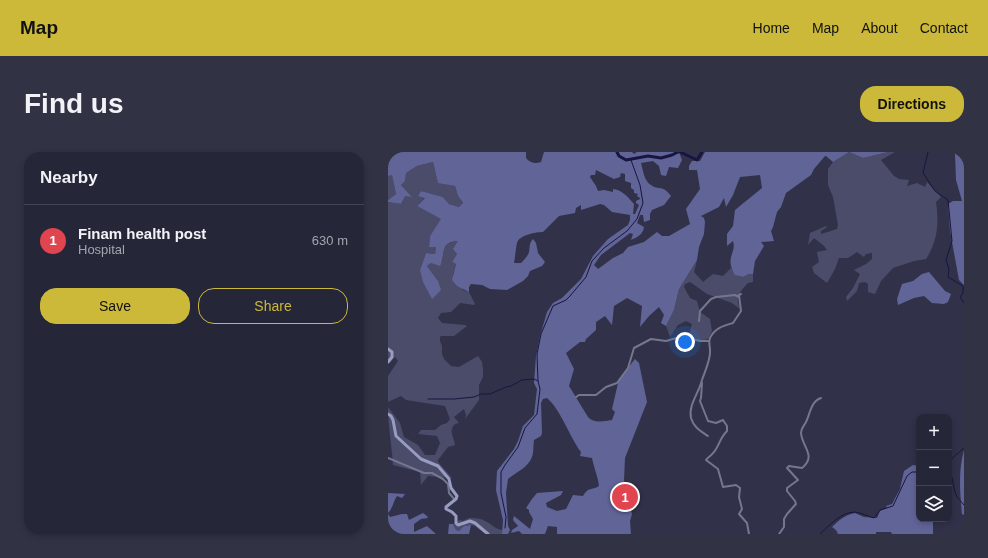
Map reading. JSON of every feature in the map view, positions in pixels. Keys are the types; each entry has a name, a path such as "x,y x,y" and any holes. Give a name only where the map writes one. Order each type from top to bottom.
{"main road":[{"path":"388,349 392,352 392,357 388,362"},
{"path":"388,414 393,420 396,436 413,450 421,459 438,466 449,479 452,492 456,496 455,501 446,507 446,509 456,516 456,523 461,525 470,521 475,523 488,534"}],"street":[{"path":"708,436 694,426 691,417 692,405 702,383 710,353 709,341 718,327 732,323 741,311 739,297 741,294"},
{"path":"699,321 699,313 711,299 735,295 739,297"},
{"path":"576,397 596,395 606,387 617,383 628,368 634,348 649,339 660,339 666,341 680,337 700,342 709,341"},
{"path":"702,383 700,401 708,421 716,423 722,420 727,426 727,431 721,437 713,454 706,460 718,469 723,487 736,485 740,488 739,497 742,509 739,514 747,523 748,534"},
{"path":"779,534 784,527 784,519 796,504 787,491 788,488 798,480 787,468 789,466 802,468 807,464 808,450 802,439 801,431 815,403 821,398"},
{"path":"388,458 424,473 432,473 443,479 448,484 449,493 455,501"}],"shaded area":[{"path":"388,152 526,152 526,158 535,163 541,162 544,152 632,152 634,154 637,152 679,152 682,160 678,168 669,167 666,176 661,175 659,166 653,161 641,163 647,181 654,187 665,190 671,196 664,205 652,210 650,220 644,222 643,215 640,215 637,223 644,227 641,233 631,240 633,234 630,233 601,255 594,265 598,269 623,253 628,247 644,242 657,232 662,236 669,236 690,224 686,209 700,189 697,170 689,170 689,166 692,161 700,161 705,152 849,152 833,162 825,156 811,175 786,193 781,207 777,212 771,231 774,241 761,242 764,246 755,261 753,274 743,277 735,275 731,264 734,245 733,241 727,246 727,234 733,226 735,210 762,188 760,175 740,177 733,195 726,207 724,198 719,207 701,216 704,218 705,222 704,234 699,247 697,260 679,289 674,310 666,326 661,323 664,315 659,307 640,327 642,306 627,298 614,306 612,325 605,316 596,322 596,330 586,339 585,342 580,342 566,353 574,369 569,386 588,417 593,421 612,420 615,412 612,409 619,379 635,359 639,363 647,402 625,458 624,480 632,514 630,521 631,534 557,534 557,527 548,526 545,534 522,534 519,531 511,533 512,530 518,526 513,520 514,516 530,529 533,519 529,510 526,508 537,493 563,491 561,495 546,503 547,507 557,511 566,509 573,495 583,496 589,490 599,486 592,458 580,456 581,452 561,416 547,398 543,399 541,403 542,433 541,436 534,440 532,457 525,467 508,479 506,493 508,526 510,530 508,534 502,534 503,520 496,490 497,471 514,449 523,426 534,415 537,389 534,383 536,356 547,312 553,303 562,298 581,279 593,256 608,239 628,225 630,215 612,212 604,205 600,204 581,210 581,205 576,208 575,213 559,216 543,232 532,233 524,236 518,240 514,263 521,263 526,258 533,239 536,243 538,253 545,262 542,266 530,271 528,276 523,281 507,290 490,289 482,285 471,284 469,287 469,292 457,286 452,280 456,264 452,262 457,254 453,249 458,241 452,242 444,249 440,266 431,263 427,266 438,281 441,290 432,299 423,282 420,270 426,253 435,254 436,247 429,247 430,236 441,219 417,206 425,198 418,196 421,191 443,197 449,204 459,207 463,203 458,196 455,186 438,183 433,162 417,166 406,173 405,181 401,185 412,197 405,196 401,204 388,202 388,200 396,194 392,175 388,176","holes":["596,170 614,179 620,177 621,173 625,174 625,181 631,183 631,188 634,190 634,193 638,194 637,196 640,199 636,201 639,205 635,214 633,214 634,204 625,194 616,189 613,189 613,192 604,190 598,191 590,177 591,175 595,175"]},
{"path":"849,152 863,158 888,152 895,152 881,160 894,176 899,179 909,180 907,186 917,183 925,187 927,182 941,197 936,202 937,231 933,245 926,259 914,261 893,268 881,281 875,294 868,292 868,284 865,282 859,283 857,291 847,301 846,297 853,288 860,274 854,270 872,259 872,253 866,254 864,257 857,252 848,258 839,258 827,283 814,273 812,267 819,262 817,252 827,250 814,238 808,245 810,233 826,226 827,227 821,231 821,234 837,229 838,225 833,197 828,185 828,169 833,162"},
{"path":"849,152 888,152 863,158"},
{"path":"953,152 964,152 964,285 959,280 950,231 948,204 953,201 962,201 956,180 955,154"},
{"path":"433,162 438,182 455,186 458,196 463,204 459,207 449,204 443,197 421,191 418,196 425,197 417,206 442,219 430,236 429,247 436,247 435,254 426,253 420,270 438,281 427,266 431,263 442,262 445,247 449,243 458,241 457,254 452,262 456,264 453,275 463,290 469,292 475,304 460,303 451,312 441,313 438,318 442,323 467,326 454,336 440,337 442,354 444,359 451,366 459,367 478,356 482,362 483,377 479,385 479,400 465,419 466,415 464,409 454,417 459,423 455,424 452,429 455,445 448,447 438,460 438,462 452,478 428,476 421,485 420,472 393,465 388,407 400,423 404,437 418,445 425,455 435,455 440,443 437,436 418,434 421,430 435,430 441,425 447,423 450,419 445,406 406,400 401,396 388,402 388,376 398,361 395,357 388,364 388,202 401,204 405,195 411,196 401,185 405,181 406,173 417,166"},
{"path":"392,174 396,194 388,200 388,176"},
{"path":"697,260 694,272 703,282 713,274 723,276 731,268 736,275 743,277 753,274 753,282 748,283 739,295 738,301 740,309 732,303 707,294 690,282 685,284 684,287 690,298 697,301 700,312 710,319 712,331 708,339 696,339 689,335 692,324 686,321 678,325 670,337 666,326 674,310 679,289"},
{"path":"929,272 945,291 951,294 948,302 944,304 932,303 924,296 914,298 898,305 897,299 902,284 913,281 922,274"},
{"path":"964,450 964,515 962,514 960,482"},
{"path":"913,465 916,466 916,522 933,522 933,534 892,534 891,532 876,532 876,534 838,534 832,527 842,518 855,513 864,517 877,518 880,511 887,508 886,506 892,504 900,489 904,471"},
{"path":"388,493 405,494 402,498 397,496 388,513"},
{"path":"423,513 428,518 421,519 414,524 414,532 427,526 436,534 388,534 388,514 390,517 407,514 409,520"},
{"path":"469,518 483,520 496,528 503,530 502,534 485,534 475,526 471,525 467,525 459,531 456,530 453,524 460,520 463,521"},
{"path":"449,524 453,524 456,530 459,531 464,526 471,525 469,534 448,534"}],"waterway":[{"path":"617,152 619,156 626,160 648,156 661,158 678,152"},
{"path":"680,152 697,160 702,152"},
{"path":"928,152 923,173 935,191 948,200 952,241 946,260 949,269 948,277 963,286 963,293 960,297 964,303"},
{"path":"505,528 506,517 501,493 501,472 518,447 525,428 537,414 540,389 538,381 537,354 541,334 553,306 566,300 570,296 586,277 592,261 604,248 627,231 637,219 643,203 640,185 631,160"},
{"path":"428,399 474,397 481,394 490,394 522,380 534,379 538,381"},
{"path":"952,458 964,448"},
{"path":"820,534 845,514 857,512 874,518 880,510 893,506 907,476 912,472 916,472"},
{"path":"952,478 957,497 964,505"}],"place":[{"name":"Finam health post","path":"625,497"}]}
